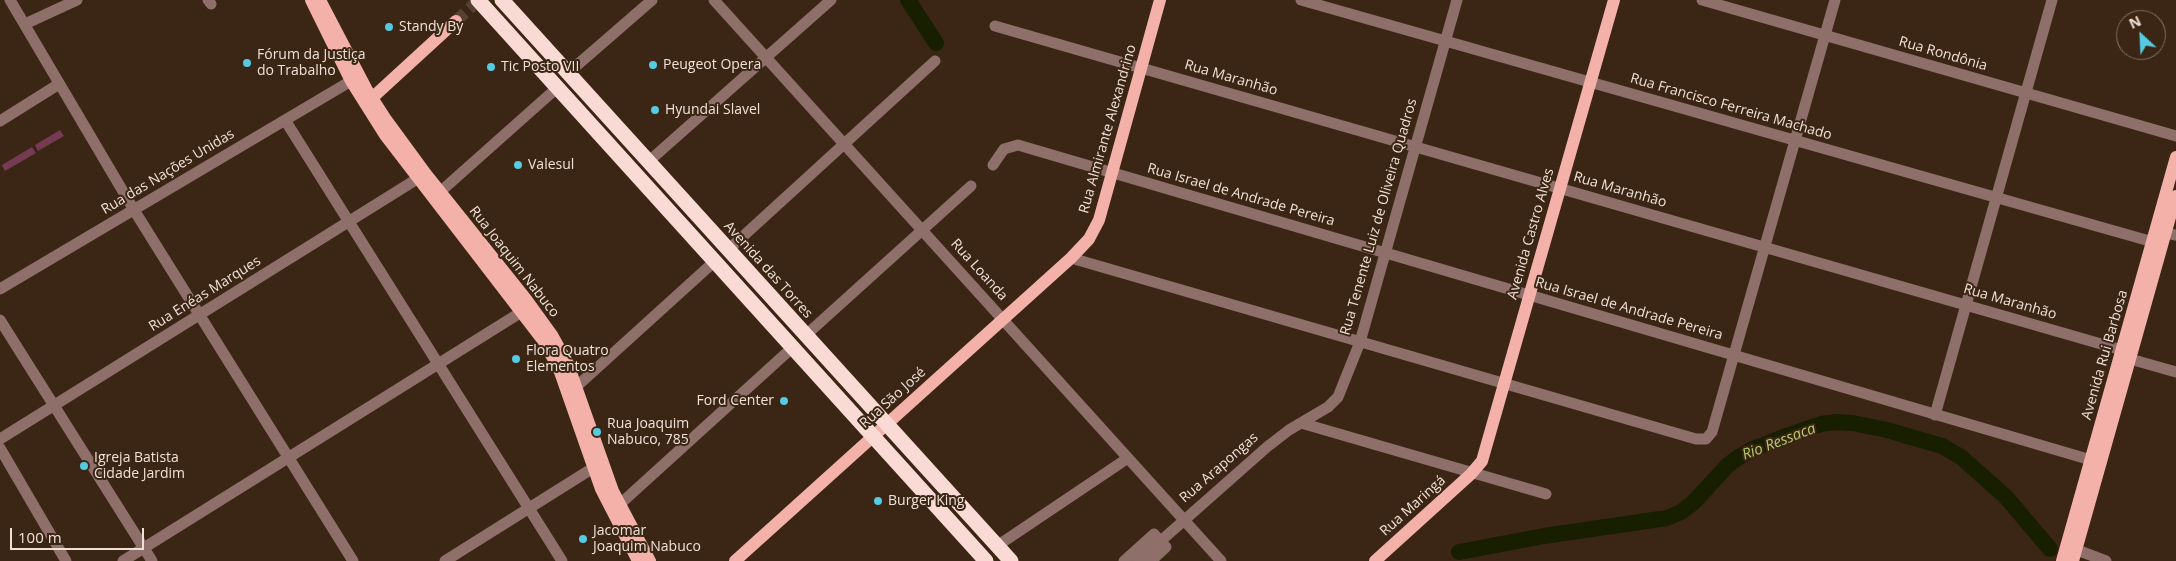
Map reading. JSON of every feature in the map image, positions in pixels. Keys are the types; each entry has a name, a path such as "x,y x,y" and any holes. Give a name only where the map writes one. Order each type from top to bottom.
{"highway":[{"path":"478,0 873,436 980,559"},
{"name":"Avenida das Torres","path":"502,0 1011,561"}],"main road":[{"name":"Rua Joaquim Nabuco","path":"311,0 385,135 422,176 440,192 543,321 561,350 619,505 650,561"},
{"name":"Rua Joaquim Nabuco","path":"320,0 356,79 372,98 422,176 545,343 560,372 593,468 610,509 638,561"},
{"name":"Rua Almirante Alexandrino","path":"1071,258 1095,229 1160,0"},
{"name":"Avenida Castro Alves","path":"1472,474 1484,454 1614,0"},
{"path":"372,98 456,21"},
{"name":"Avenida Rui Barbosa","path":"2075,555 2126,354 2152,241 2176,157"},
{"name":"Avenida Rui Barbosa","path":"2062,561 2090,460 2126,354 2171,234 2176,196"},
{"name":"Rua São José","path":"735,561 1071,258"},
{"name":"Rua Maringá","path":"1376,561 1472,474"}],"street":[{"path":"10,0 134,210 353,561"},
{"path":"25,24 77,0"},
{"path":"568,74 652,0"},
{"name":"Rua Loanda","path":"714,0 1221,561"},
{"path":"648,162 831,0"},
{"name":"Rua Francisco Ferreira Machado","path":"1301,0 2152,241"},
{"name":"Rua Tenente Luiz de Oliveira Quadros","path":"1301,423 1334,402 1341,392 1360,342 1457,0"},
{"name":"Rua Rondônia","path":"1702,0 2176,136"},
{"path":"1071,258 1696,440 1706,439 1712,432 1835,0"},
{"path":"1935,415 2052,0"},
{"name":"Rua Maranhão","path":"995,26 1966,305 2126,354 2176,372"},
{"path":"728,250 935,61"},
{"name":"Rua das Nações Unidas","path":"0,289 356,79"},
{"path":"0,121 59,84"},
{"path":"440,192 558,88"},
{"path":"286,120 562,561"},
{"name":"Rua Israel de Andrade Pereira","path":"994,165 1004,149 1018,146 2090,460"},
{"name":"Rua Enéas Marques","path":"0,439 422,176"},
{"path":"806,335 970,186"},
{"path":"2152,241 2171,234"},
{"path":"576,388 715,262"},
{"path":"123,561 523,311"},
{"path":"0,320 152,561"},
{"path":"619,505 793,347"},
{"path":"1301,423 1546,494"},
{"name":"Rua Arapongas","path":"1138,561 1267,447 1301,423"},
{"path":"0,448 66,561"},
{"path":"997,546 1128,458"},
{"path":"445,561 593,468"},
{"name":"Rua Arapongas","path":"1124,561 1154,534 1166,547 1151,561"},
{"path":"2075,555 2106,561"}],"shaded area":[{"path":"60,130 64,136 38,151 35,145"},
{"path":"32,147 36,153 5,171 2,165"}],"waterway":[{"name":"Rio Ressaca","path":"908,0 936,43"},
{"name":"Rio Ressaca","path":"1459,552 1544,536 1667,518 1681,512 1693,503 1728,465 1739,457 1753,449 1789,435 1821,424 1835,422 1853,423 1887,430 1942,446 1961,457 2006,497 2050,549"}],"tunnel":[{"path":"456,21 479,0"}],"place":[{"name":"Standy By","path":"389,27"},
{"name":"Fórum da Justiça do Trabalho","path":"247,63"},
{"name":"Peugeot Opera","path":"653,65"},
{"name":"Tic Posto VII","path":"491,67"},
{"name":"Hyundai Slavel","path":"655,110"},
{"name":"Valesul","path":"518,165"},
{"name":"Flora Quatro Elementos","path":"516,359"},
{"name":"Ford Center","path":"784,401"},
{"name":"Rua Joaquim Nabuco, 785","path":"597,432"},
{"name":"Igreja Batista Cidade Jardim","path":"84,466"},
{"name":"Burger King","path":"878,501"},
{"name":"Jacomar Joaquim Nabuco","path":"583,539"}]}
